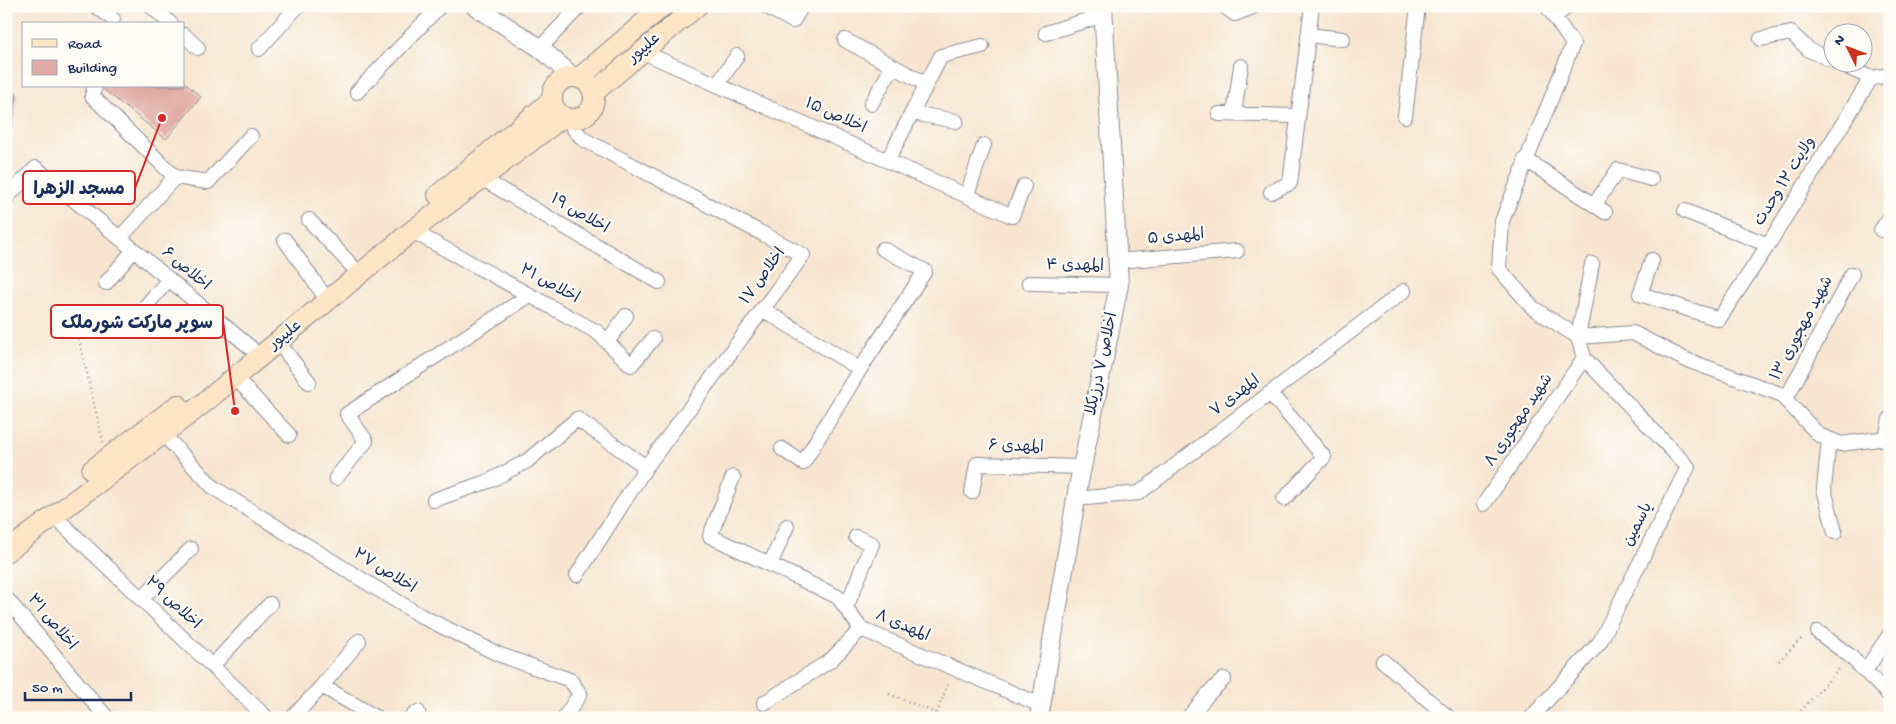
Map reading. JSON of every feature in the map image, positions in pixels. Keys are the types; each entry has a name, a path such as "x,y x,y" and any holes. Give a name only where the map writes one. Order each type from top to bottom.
{"main road":[{"name":"علیپور","path":"571,79 663,6"},
{"name":"علیپور","path":"593,93 697,6"},
{"path":"571,79 590,86 593,93 592,106 583,116 567,118 558,113 552,100 555,87 571,79"},
{"name":"علیپور","path":"6,552 163,434 235,377 256,352 322,291 552,100"},
{"name":"علیپور","path":"6,535 204,386 256,352 278,342 412,231 481,178 567,118"}],"street":[{"path":"96,6 114,16"},
{"path":"151,6 169,22"},
{"path":"259,49 298,6"},
{"path":"357,92 440,6"},
{"path":"475,6 540,48 571,79"},
{"path":"540,48 580,6"},
{"path":"765,6 793,21 802,6"},
{"path":"1224,6 1235,14 1255,6"},
{"path":"1270,192 1290,182 1312,6"},
{"path":"1405,116 1418,6"},
{"path":"1568,6 1550,12 1573,44 1502,220 1499,269 1533,308 1578,337 1632,333 1684,359 1780,394 1819,435 1841,444 1888,443 1890,418"},
{"path":"1046,33 1103,11"},
{"name":"اخلاص ۷ درزیکلا","path":"1040,711 1076,499 1120,285 1103,11"},
{"path":"1761,39 1791,33 1809,50 1824,57"},
{"path":"1308,35 1343,39"},
{"path":"185,36 198,48"},
{"path":"845,40 926,84"},
{"path":"888,160 941,56 982,46"},
{"name":"اخلاص ۱۵","path":"643,52 1012,216 1024,186"},
{"path":"717,85 736,56"},
{"path":"871,104 893,66"},
{"path":"1234,114 1241,66"},
{"path":"1858,72 1871,78 1890,74"},
{"name":"ولایت ۱۲ وحدت","path":"1652,260 1640,294 1719,319 1768,245 1871,78"},
{"path":"90,90 175,177 208,182 251,136"},
{"path":"912,113 956,121"},
{"path":"1219,114 1297,116"},
{"name":"اخلاص ۱۷","path":"567,118 583,139 803,255 646,467 577,574"},
{"path":"967,195 984,145"},
{"path":"1525,159 1600,208 1618,170 1651,179"},
{"name":"اخلاص ۶","path":"6,198 36,168 256,352"},
{"path":"120,238 175,177"},
{"name":"اخلاص ۱۹","path":"481,178 659,282"},
{"path":"1686,211 1768,245"},
{"path":"1881,230 1890,217"},
{"path":"309,220 352,266"},
{"name":"اخلاص ۲۱","path":"412,231 597,332 631,365 653,339"},
{"path":"285,240 322,291"},
{"path":"782,448 803,463 860,369 925,271 883,249"},
{"path":"106,283 134,250"},
{"name":"المهدی ۵","path":"1118,261 1237,251"},
{"path":"1584,358 1578,337 1592,264"},
{"name":"شهید مهجوری ۱۳","path":"1786,399 1852,274"},
{"path":"138,315 169,279"},
{"name":"المهدی ۴","path":"1029,283 1120,285"},
{"name":"المهدی ۷","path":"1076,499 1139,493 1404,291"},
{"path":"336,478 366,441 347,414 530,295"},
{"path":"762,310 860,369"},
{"path":"607,342 626,316"},
{"path":"278,342 308,382"},
{"name":"شهید مهجوری ۸","path":"1484,504 1584,358"},
{"name":"یاسمین","path":"1531,718 1600,642 1688,467 1584,358"},
{"path":"235,377 289,435"},
{"path":"1270,393 1324,457 1284,499"},
{"path":"434,500 489,481 526,461 577,418 646,467"},
{"name":"اخلاص ۲۷","path":"163,434 214,488 422,616 498,654 570,680 580,694 564,718"},
{"path":"1829,439 1824,489 1835,532"},
{"name":"المهدی ۶","path":"972,492 977,464 1082,468"},
{"name":"المهدی ۸","path":"733,477 710,536 838,597 861,629 954,668 1040,711"},
{"name":"اخلاص ۲۹","path":"54,516 212,666 260,716"},
{"path":"770,565 787,526"},
{"path":"846,608 872,544 856,537"},
{"path":"141,599 191,549"},
{"name":"اخلاص ۳۱","path":"6,598 108,718"},
{"path":"212,666 270,604"},
{"path":"764,703 831,660 861,629"},
{"path":"1818,632 1850,656 1890,696"},
{"path":"1866,671 1890,634"},
{"path":"292,718 322,686 359,641"},
{"path":"1383,661 1449,718"},
{"path":"1188,718 1208,694 1224,679"},
{"path":"322,686 377,718"}],"path":[{"path":"79,339 107,458"},
{"path":"1779,662 1800,640 1818,632"},
{"path":"1794,718 1850,656"},
{"path":"935,718 954,668"},
{"path":"889,694 936,714"}],"building":[{"path":"185,83 201,97 166,139 103,89 185,88"},
{"path":"6,87 17,94 12,127 6,131"}],"place":[{"name":"مسجد الزهرا","path":"162,118"},
{"name":"سوپر مارکت شورملک","path":"235,411"}]}
